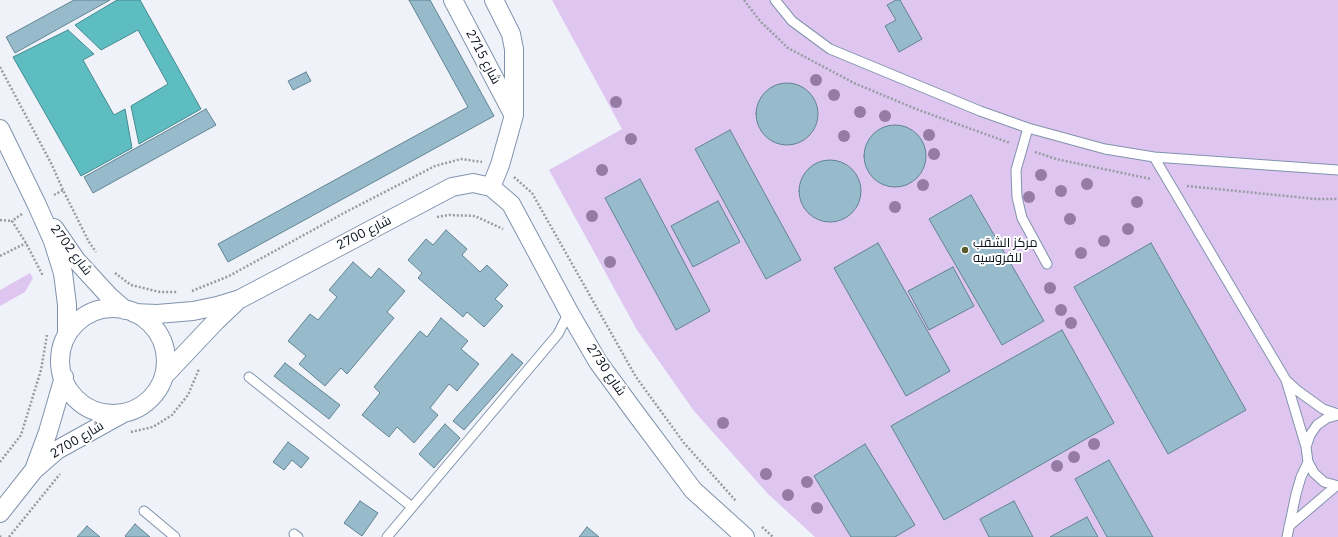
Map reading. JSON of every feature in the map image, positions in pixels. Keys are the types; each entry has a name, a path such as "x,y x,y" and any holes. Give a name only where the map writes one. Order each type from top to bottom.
{"street":[{"name":"شارع 2715","path":"453,0 514,114"},
{"name":"شارع 2715","path":"491,187 500,165 514,114 514,49 511,34 494,0"},
{"name":"شارع 2702","path":"0,129 37,205 63,273 67,305 67,334"},
{"name":"شارع 2700","path":"130,311 157,314 193,311 240,299 311,260 452,187 473,183 491,187"},
{"name":"شارع 2730","path":"491,187 511,204 569,312 598,362 693,490 745,537"},
{"name":"شارع 2702","path":"37,205 76,260 109,296 130,311"},
{"name":"شارع 2700","path":"164,376 216,321 240,299"},
{"path":"112,308 130,311 147,321 157,332 164,346 166,361 164,376 158,389 149,401 137,410 122,414 107,415 92,411 79,403 69,392 60,363 61,348 67,334 75,324 86,315 98,310 112,308"},
{"name":"شارع 2700","path":"34,470 48,432 64,377"},
{"name":"شارع 2700","path":"0,513 34,470 57,450 122,414"}],"lane":[{"path":"775,0 792,21 830,49 980,111 1028,128 1105,149 1154,157 1338,170"},
{"path":"1028,128 1016,170 1017,197 1022,218 1047,264"},
{"path":"1154,157 1286,380 1306,447 1308,462 1314,473 1324,482 1337,486"},
{"path":"387,537 558,334 569,312"},
{"path":"249,377 412,507"},
{"path":"1286,380 1298,391 1323,409 1338,415"},
{"path":"1306,447 1310,435 1317,425 1327,418 1338,415"},
{"path":"1287,537 1296,494 1301,477 1308,462"},
{"path":"1289,526 1337,486"},
{"path":"144,511 175,537"}],"path":[{"path":"0,68 52,165 89,242 98,254"},
{"path":"191,291 229,276 344,213 435,166 461,159 500,165 532,193 636,377 684,443 741,506"},
{"path":"0,220 12,221 63,190"},
{"path":"434,218 449,215 475,216 502,229 506,234"},
{"path":"12,221 26,243 43,276"},
{"path":"0,256 26,243"},
{"path":"113,271 130,285 160,292 183,291"},
{"path":"0,462 21,435 40,370 48,332"},
{"path":"131,432 153,427 172,415 188,395 201,363"},
{"path":"9,537 63,471"},
{"path":"756,522 773,537"}],"shaded area":[{"name":"مركز الشقب للفروسيه","path":"552,0 1338,0 1338,537 815,537 768,494 694,411 637,330 549,170 622,129"},
{"path":"30,273 33,278 25,292 0,306 0,290"}],"water":[{"path":"117,0 140,0 201,109 139,144 131,106 168,84 138,30 101,50 75,25"},
{"path":"68,30 94,54 83,60 114,115 125,109 132,148 81,176 13,57"}],"building":[{"path":"74,0 110,0 15,53 6,37"},
{"path":"409,0 430,0 494,116 228,262 218,244 468,107"},
{"path":"896,0 900,0 922,39 899,52 885,26 896,20 887,5"},
{"path":"306,72 311,81 293,90 288,81"},
{"path":"787,83 799,85 809,92 816,102 818,114 816,126 809,136 799,143 787,145 775,143 765,136 758,126 756,114 758,102 765,92 775,85"},
{"path":"206,109 216,125 93,193 84,177"},
{"path":"895,125 907,127 917,134 924,144 926,156 924,168 917,178 907,185 895,187 883,185 873,178 866,168 864,156 866,144 873,134 883,127"},
{"path":"730,130 801,260 766,279 695,149"},
{"path":"830,160 842,162 852,169 859,179 861,191 859,203 852,213 842,220 830,222 818,220 808,213 801,203 799,191 801,179 808,169 818,162"},
{"path":"640,179 710,311 676,330 605,198"},
{"path":"971,195 1044,321 1002,345 929,219"},
{"path":"718,201 740,242 693,267 671,226"},
{"path":"446,230 467,249 462,255 480,272 487,265 508,285 495,299 503,306 484,327 467,312 463,317 418,278 422,273 408,260 426,239 433,245"},
{"path":"878,243 950,371 906,396 834,268"},
{"path":"1151,243 1246,410 1168,454 1074,287"},
{"path":"353,262 371,278 379,268 405,291 387,312 394,318 347,374 341,368 325,386 299,364 306,356 288,341 310,314 318,320 337,297 329,290"},
{"path":"953,267 974,306 929,330 908,291"},
{"path":"441,318 468,341 461,349 479,364 457,391 449,384 430,408 438,415 414,443 397,427 389,437 362,415 380,393 374,387 420,331 427,337"},
{"path":"1062,330 1114,423 944,520 891,426"},
{"path":"512,354 523,363 464,430 453,421"},
{"path":"285,363 340,405 329,419 274,376"},
{"path":"445,424 460,438 434,468 419,454"},
{"path":"288,442 309,458 301,468 292,460 284,470 273,462"},
{"path":"865,444 915,525 895,537 851,537 814,476"},
{"path":"1109,460 1153,537 1107,537 1075,479"},
{"path":"360,501 378,513 362,536 344,523"},
{"path":"1014,501 1033,537 989,537 980,519"},
{"path":"1087,517 1098,537 1050,537"},
{"path":"135,524 150,537 126,537 125,536"},
{"path":"87,526 100,537 77,537"},
{"path":"587,527 599,537 579,537"}],"place":[{"name":"مركز الشقب للفروسيه","path":"965,250"}]}
